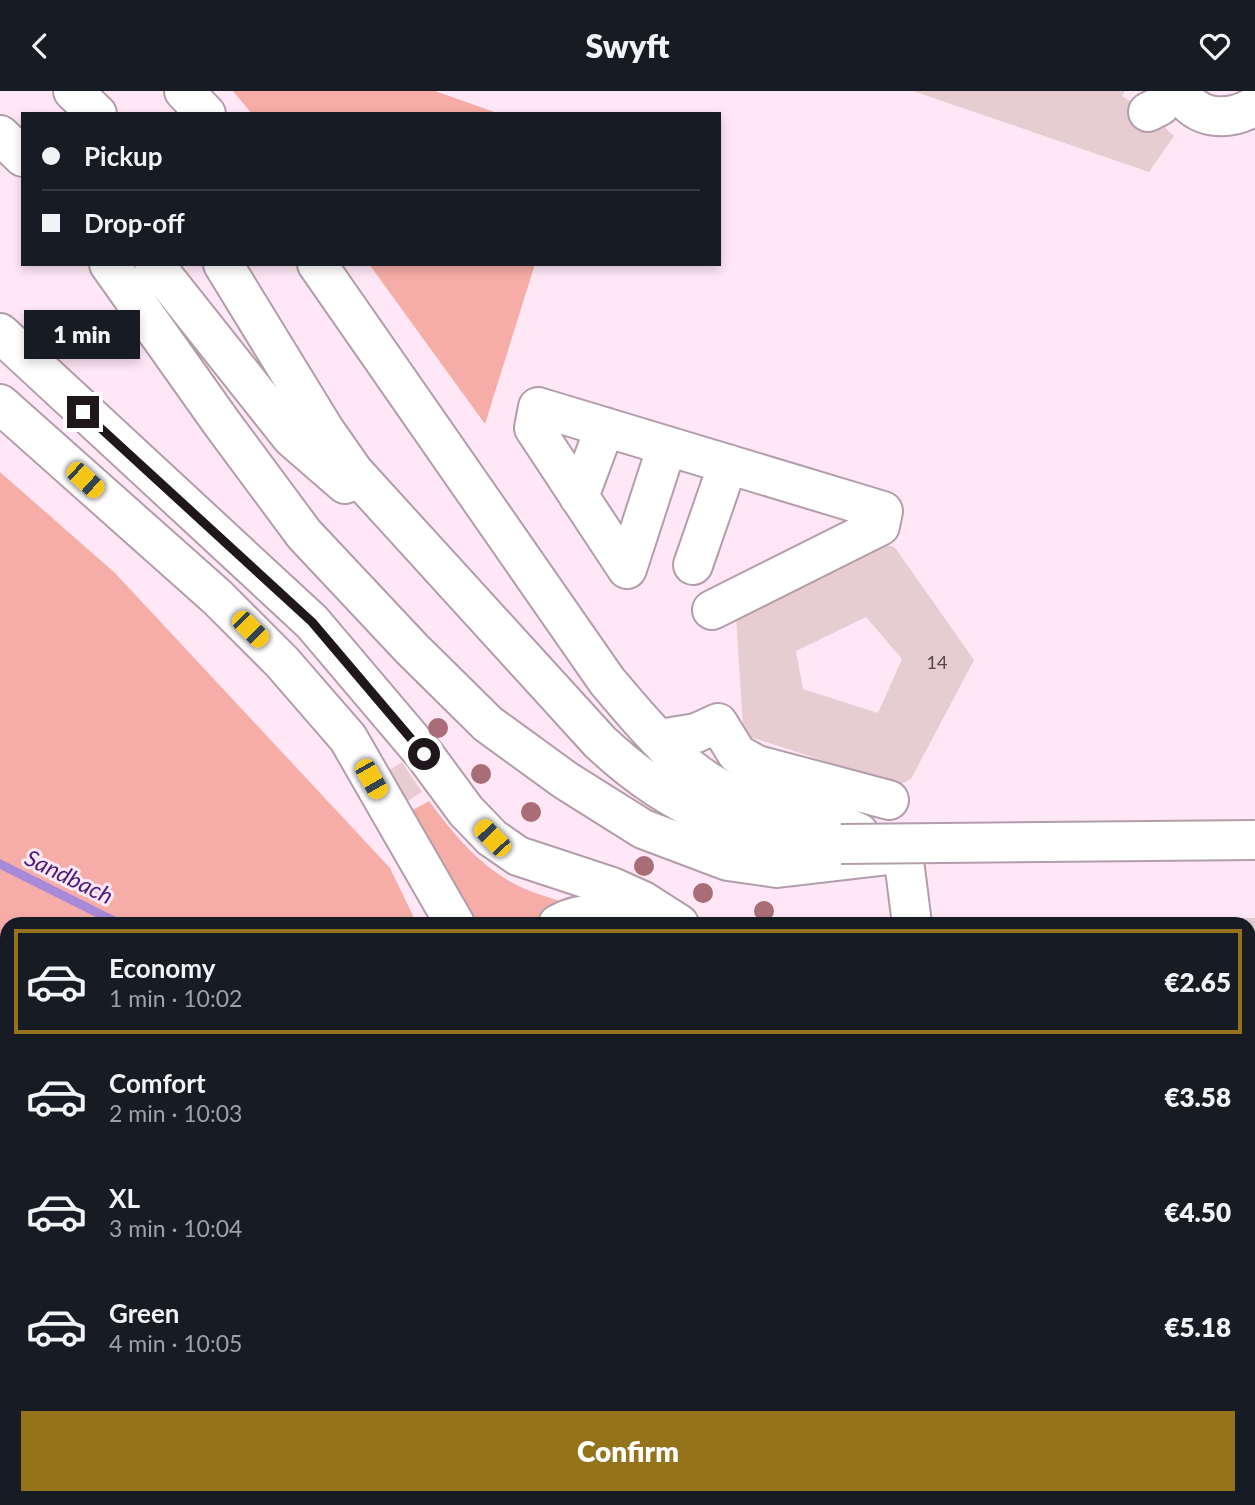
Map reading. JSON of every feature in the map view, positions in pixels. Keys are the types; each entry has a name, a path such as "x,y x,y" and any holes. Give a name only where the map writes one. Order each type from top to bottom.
{"street":[{"path":"73,91 95,112"},
{"path":"184,91 204,112"},
{"path":"1180,91 1194,108 1209,115 1225,117 1242,114 1255,106"},
{"path":"0,126 21,140"},
{"path":"0,135 21,155"},
{"path":"111,266 303,534 412,649 488,724 565,780 643,829 728,861 777,868 903,853 1245,848"},
{"path":"156,266 292,438 328,471 394,519"},
{"path":"224,266 324,429 354,472 394,519 618,759 673,799 716,820 789,840 828,843 1245,848"},
{"path":"318,266 607,681 684,765 727,792 758,804 829,820 903,853"},
{"path":"0,333 312,622 395,719 466,811 492,838 518,856 621,891 668,917"},
{"path":"0,404 217,597 282,662 348,738 451,917"},
{"path":"667,446 635,581 534,428 538,407 883,510 880,526 712,610"},
{"path":"579,497 605,427"},
{"path":"693,565 728,464"},
{"path":"348,738 379,736 395,719"},
{"path":"660,739 696,733 718,723 737,754 757,765 889,800"},
{"path":"1245,848 1255,826"},
{"path":"899,917 903,853"},
{"path":"903,853 911,917"},
{"path":"575,917 594,914 615,917"}],"shaded area":[{"path":"233,91 435,91 494,112 250,112"},
{"path":"370,266 534,266 485,424"},
{"path":"0,472 115,573 390,868 414,917 0,917"},
{"path":"429,801 456,835 486,865 517,885 562,902 542,917 466,917 411,811"}],"building":[{"path":"913,91 1125,91 1122,96 1148,112 1174,136 1149,172"},
{"path":"882,545 892,546 974,660 911,779 899,785 747,736 743,726 736,617","holes":["866,617 902,659 878,713 803,689 796,651"]},
{"path":"402,762 422,792 406,802 386,772"}],"waterway":[{"name":"Sandbach","path":"0,864 106,917"}],"route":[{"path":"83,412 312,622 424,754"}]}
